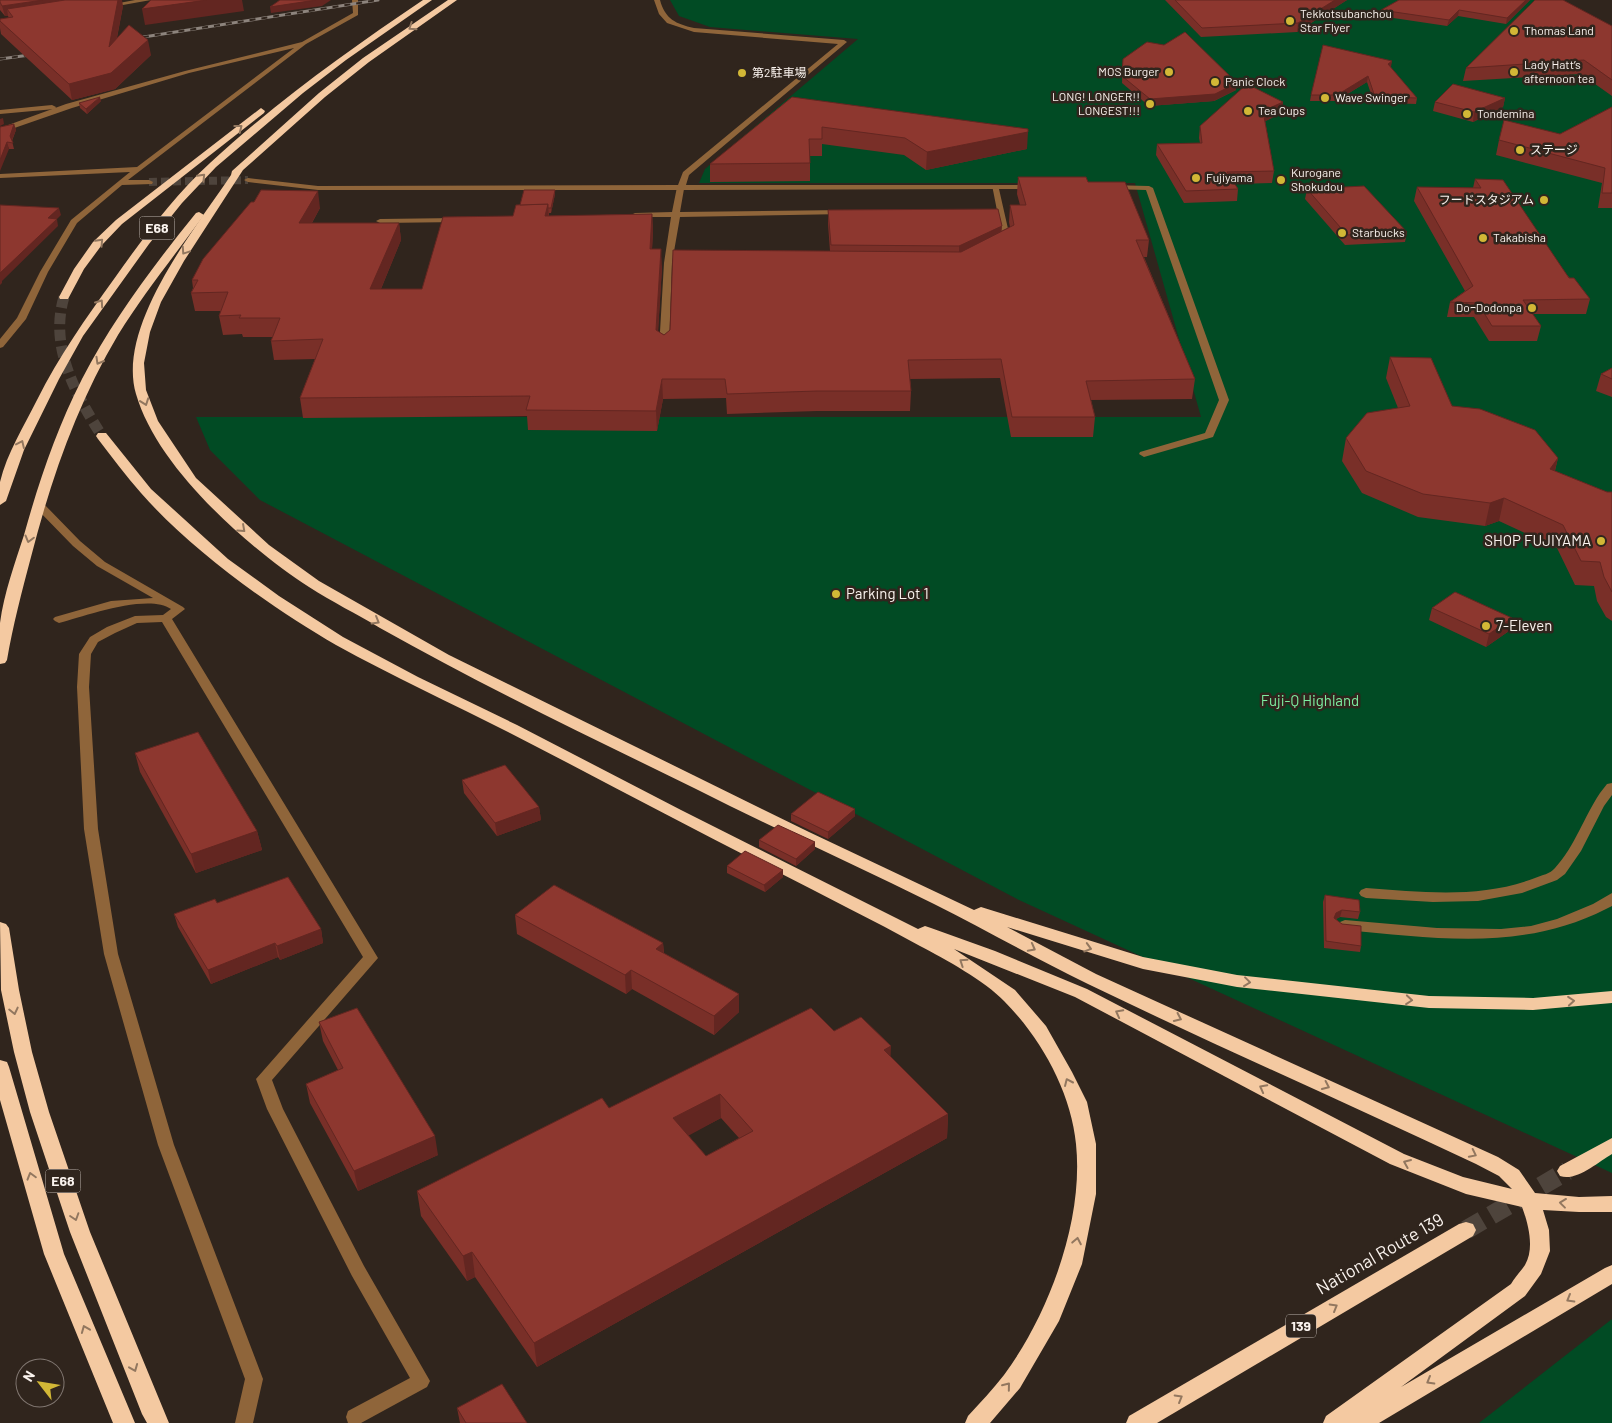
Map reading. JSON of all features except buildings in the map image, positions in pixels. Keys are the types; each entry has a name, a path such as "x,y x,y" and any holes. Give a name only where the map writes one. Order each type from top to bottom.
{"highway":[{"name":"E68","path":"0,501 18,450 53,379 78,336 145,242 179,201 213,165 300,91 385,28 428,0"},
{"name":"E68","path":"0,660 6,622 56,450 88,379 113,337 176,244 241,166 322,95 366,60 453,0"},
{"path":"64,297 79,269 97,244 145,200 308,75 346,50 385,28"},
{"path":"241,166 179,261 156,302 144,332 138,363 140,390 152,421 192,481 264,548 314,584 444,658 803,836 942,901 1090,978 1494,1164 1517,1180 1527,1198 1540,1233 1537,1261 1518,1290 1334,1423"},
{"path":"102,436 147,492 223,562 274,599 338,640 413,680 512,728 675,814 883,918 957,958 1009,994 1040,1031 1077,1102 1086,1144 1086,1194 1072,1264 1051,1315 1012,1381 976,1423"},
{"path":"942,901 1087,948 1143,962 1237,981 1428,1002 1533,1004 1612,997"},
{"path":"883,918 989,955 1081,993 1397,1159 1474,1189 1512,1197 1570,1204 1612,1204"},
{"name":"E68","path":"0,928 5,971 31,1083 84,1244 158,1423"},
{"name":"E68","path":"0,1067 54,1254 124,1423"},
{"path":"1567,1171 1612,1145"},
{"name":"National Route 139","path":"1137,1423 1466,1230"},
{"path":"1359,1423 1612,1274"}],"street":[{"path":"98,7 148,0"},
{"path":"0,345 21,319 44,272 74,222 120,183 304,43 356,14 355,0"},
{"path":"657,0 659,9 667,21 694,30 844,42 686,174 680,189 668,263 664,349"},
{"path":"0,131 69,106 187,72 304,43"},
{"path":"0,112 69,106"},
{"path":"0,176 137,170"},
{"path":"248,180 318,188 1044,187"},
{"path":"120,183 149,182"},
{"path":"994,188 1007,242 999,246"},
{"path":"1102,188 1149,188 1224,400 1209,435 1144,454"},
{"path":"990,211 1000,210"},
{"path":"626,216 852,212"},
{"path":"380,221 469,219"},
{"path":"668,263 678,263"},
{"path":"39,505 66,534 102,564 179,609 166,618 135,620 111,630 94,640 85,654 83,688 91,829 111,954 166,1145 254,1379 244,1423"},
{"path":"59,619 108,604 135,600 168,601"},
{"path":"166,618 371,958 264,1080 275,1109 358,1271 421,1381 355,1417"},
{"path":"1366,892 1472,898 1528,888 1559,873 1580,843 1604,795 1612,787"},
{"path":"1341,924 1479,936 1522,931 1570,922 1612,898"}],"green space":[{"name":"Fuji-Q Highland","path":"670,0 1558,0 1612,33 1612,1173 1019,900 260,500 210,450 196,417 1201,417 1135,183 699,183 705,169 858,39 710,27 679,16"},
{"path":"1612,1319 1612,1423 1479,1423"}],"tunnel":[{"path":"149,182 248,180"},
{"path":"64,297 60,316 63,352 75,387 102,436"},
{"path":"1466,1230 1567,1171"}],"railway":[{"path":"131,39 378,0"},
{"path":"0,59 37,54"}],"place":[{"name":"Tekkotsubanchou Star Flyer","path":"1290,21"},
{"name":"Thomas Land","path":"1514,31"},
{"name":"MOS Burger","path":"1169,72"},
{"name":"Lady Hatt’s afternoon tea","path":"1514,72"},
{"name":"第2駐車場","path":"742,73"},
{"name":"Panic Clock","path":"1215,82"},
{"name":"Wave Swinger","path":"1325,98"},
{"name":"LONG! LONGER!! LONGEST!!!","path":"1150,104"},
{"name":"Tea Cups","path":"1248,111"},
{"name":"Tondemina","path":"1467,114"},
{"name":"ステージ","path":"1520,150"},
{"name":"Fujiyama","path":"1196,178"},
{"name":"Kurogane Shokudou","path":"1281,180"},
{"name":"フードスタジアム","path":"1544,200"},
{"name":"Starbucks","path":"1342,233"},
{"name":"Takabisha","path":"1483,238"},
{"name":"DoｰDodonpa","path":"1532,308"},
{"name":"SHOP FUJIYAMA","path":"1601,541"},
{"name":"Parking Lot 1","path":"836,594"},
{"name":"7-Eleven","path":"1486,626"}]}
